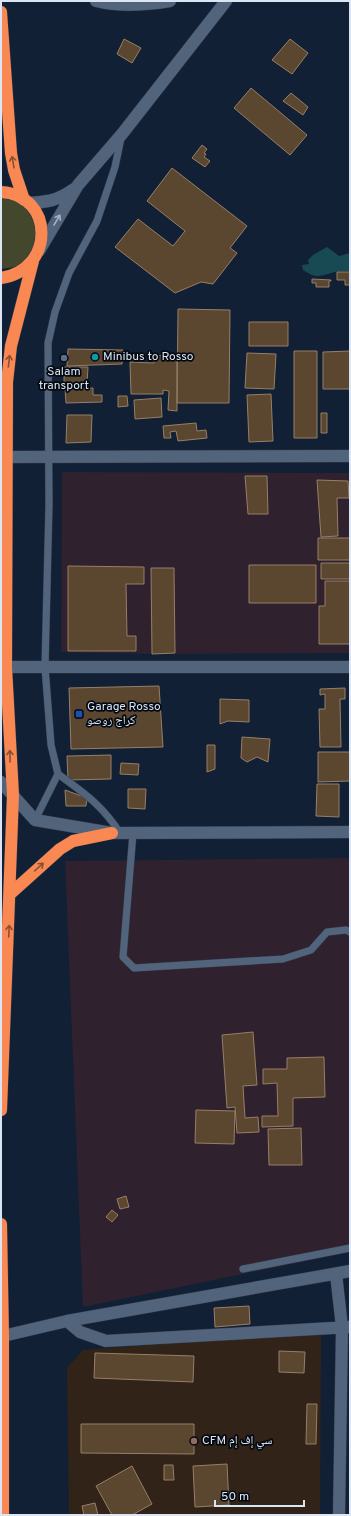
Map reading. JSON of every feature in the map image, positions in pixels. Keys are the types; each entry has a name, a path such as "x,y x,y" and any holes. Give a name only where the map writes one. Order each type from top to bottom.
{"highway":[{"path":"1,12 11,153 14,170 26,201"},
{"path":"1,192 11,193 26,201 36,212 41,225 42,240 35,257 11,346 7,382 6,667 13,795 1,1110"},
{"path":"1,278 8,277 22,271 35,257"},
{"path":"10,894 60,849 73,840 116,833"},
{"path":"1,1224 3,1336 3,1515"}],"street":[{"path":"96,1 109,4 135,5 170,1"},
{"path":"35,257 78,185 122,134 226,1"},
{"path":"26,201 53,201 63,197 78,185"},
{"path":"6,457 350,456"},
{"path":"6,667 350,667"},
{"path":"1,782 35,820 116,833 350,832"},
{"path":"3,1336 67,1321 350,1271"},
{"path":"336,1274 346,1327 339,1515"},
{"path":"67,1321 80,1332 106,1341 346,1327"}],"lane":[{"path":"35,820 58,774 51,745 45,667 49,505 48,343 55,312 69,272 97,221 114,167 122,134"},
{"path":"58,774 91,798 111,818 116,833"},
{"path":"133,833 123,957 134,968 283,959 311,950 327,932 346,930 350,932"},
{"path":"243,1268 350,1248"}],"shaded area":[{"path":"1,197 15,199 25,206 37,227 33,251 25,261 15,267 1,269"},
{"path":"327,247 339,256 350,253 350,271 317,276 303,270 302,265 309,264 308,260 313,255"},
{"path":"62,472 350,473 350,653 152,654 61,652"},
{"path":"350,858 350,1252 83,1307 65,861"},
{"name":"CFM سي إف إم","path":"321,1332 320,1515 69,1515 67,1368 83,1350"}],"building":[{"path":"124,39 141,48 132,63 117,54"},
{"path":"290,39 308,53 292,74 272,60"},
{"path":"251,88 307,135 290,155 234,108"},
{"path":"291,93 308,107 303,115 283,101"},
{"path":"202,145 207,149 204,153 206,154 204,157 210,161 205,167 192,158"},
{"path":"172,168 247,226 230,248 237,253 213,284 201,282 175,293 115,247 138,219 173,246 185,231 147,201"},
{"path":"337,272 350,272 350,285 345,285 345,280 337,280"},
{"path":"312,279 331,281 329,281 329,287 316,287 316,283 312,283"},
{"path":"178,309 230,310 229,403 177,403"},
{"path":"249,322 288,322 288,346 249,346"},
{"name":"Minibus to Rosso","path":"68,349 123,350 122,364 67,366"},
{"path":"294,351 317,351 317,438 294,438"},
{"path":"350,351 350,389 323,389 323,352"},
{"path":"247,353 276,354 274,389 245,388"},
{"path":"154,355 177,357 177,411 168,410 169,391 163,390 163,394 131,394 130,362 154,363"},
{"path":"64,367 88,367 87,384 64,383"},
{"path":"93,388 93,395 102,395 102,402 66,403 65,389"},
{"path":"271,394 273,441 249,442 247,395"},
{"path":"118,396 127,396 128,406 118,407"},
{"path":"161,398 162,417 135,419 134,400"},
{"path":"321,413 327,413 327,433 321,433"},
{"path":"67,415 92,415 91,442 66,443"},
{"path":"196,423 197,431 206,430 207,438 178,441 176,431 170,432 171,438 164,438 163,426"},
{"path":"245,476 267,476 268,514 248,514"},
{"path":"317,480 348,481 349,498 337,498 338,536 321,537"},
{"path":"318,538 350,538 350,560 318,560"},
{"path":"321,563 350,563 350,579 321,579"},
{"path":"249,565 316,565 316,603 249,603"},
{"path":"68,566 144,567 144,584 126,584 127,636 136,636 136,651 68,651"},
{"path":"151,568 174,568 175,653 152,654"},
{"path":"325,581 350,581 350,644 319,644 319,606 325,606"},
{"path":"159,686 163,747 71,749 69,688"},
{"path":"345,688 345,699 340,699 341,747 320,747 319,709 325,709 325,694 320,695 320,689"},
{"path":"220,699 249,700 249,722 228,721 220,724"},
{"path":"242,737 270,739 268,762 257,757 247,762 241,758"},
{"path":"207,745 215,745 215,769 207,772"},
{"path":"318,752 350,752 350,781 318,782"},
{"path":"111,755 111,779 68,780 67,756"},
{"path":"121,763 139,764 138,775 120,774"},
{"path":"317,784 339,784 339,817 316,816"},
{"path":"128,789 146,789 145,809 128,808"},
{"path":"65,790 87,798 86,806 66,806"},
{"path":"253,1032 257,1085 243,1086 245,1118 258,1117 259,1132 237,1133 235,1107 227,1108 222,1035"},
{"path":"324,1057 325,1097 293,1098 293,1126 262,1127 262,1116 278,1116 277,1083 263,1084 263,1069 287,1069 287,1058"},
{"path":"196,1110 235,1111 234,1144 195,1143"},
{"path":"301,1128 302,1165 269,1165 268,1129"},
{"path":"126,1196 129,1207 120,1209 117,1199"},
{"path":"112,1210 118,1215 112,1222 106,1217"},
{"path":"249,1306 250,1324 215,1327 214,1308"},
{"path":"279,1351 305,1352 304,1373 279,1372"},
{"path":"95,1353 194,1356 193,1382 94,1378"},
{"path":"307,1404 317,1404 316,1444 306,1444"},
{"path":"81,1424 194,1424 194,1454 81,1453"},
{"path":"227,1464 229,1505 195,1507 193,1466"},
{"path":"164,1465 173,1465 174,1480 164,1480"},
{"path":"132,1466 152,1504 132,1515 112,1515 96,1486"},
{"path":"95,1503 98,1515 84,1515 82,1506"}],"place":[{"name":"Minibus to Rosso","path":"95,357"},
{"name":"Salam transport","path":"64,358"},
{"name":"Garage Rosso كراج روصو","path":"79,714"},
{"name":"CFM سي إف إم","path":"194,1441"}]}
